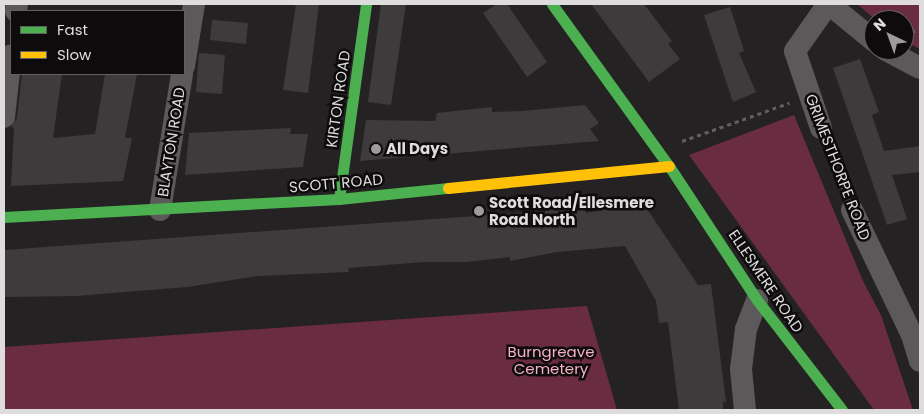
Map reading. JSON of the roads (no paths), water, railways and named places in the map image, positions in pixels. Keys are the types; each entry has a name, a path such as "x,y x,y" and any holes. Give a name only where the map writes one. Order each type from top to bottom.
{"street":[{"name":"BLAYTON ROAD","path":"185,60 194,4"},
{"name":"KIRTON ROAD","path":"339,199 366,4"},
{"name":"ELLESMERE ROAD","path":"552,4 658,150 757,300 842,410"},
{"path":"828,4 864,33"},
{"name":"GRIMESTHORPE ROAD","path":"821,128 795,51 828,4"},
{"path":"905,60 920,68"},
{"path":"4,117 10,63"},
{"name":"BLAYTON ROAD","path":"160,210 182,75"},
{"name":"SCOTT ROAD","path":"4,216 160,210 339,199 669,166"},
{"name":"GRIMESTHORPE ROAD","path":"852,210 912,335 920,361"},
{"path":"745,410 741,369 746,328 757,300"}],"place":[{"name":"All Days","path":"376,149"},
{"name":"Scott Road/Ellesmere Road North","path":"479,211"}],"park label":[{"name":"Burngreave Cemetery","path":"551,360"}]}
